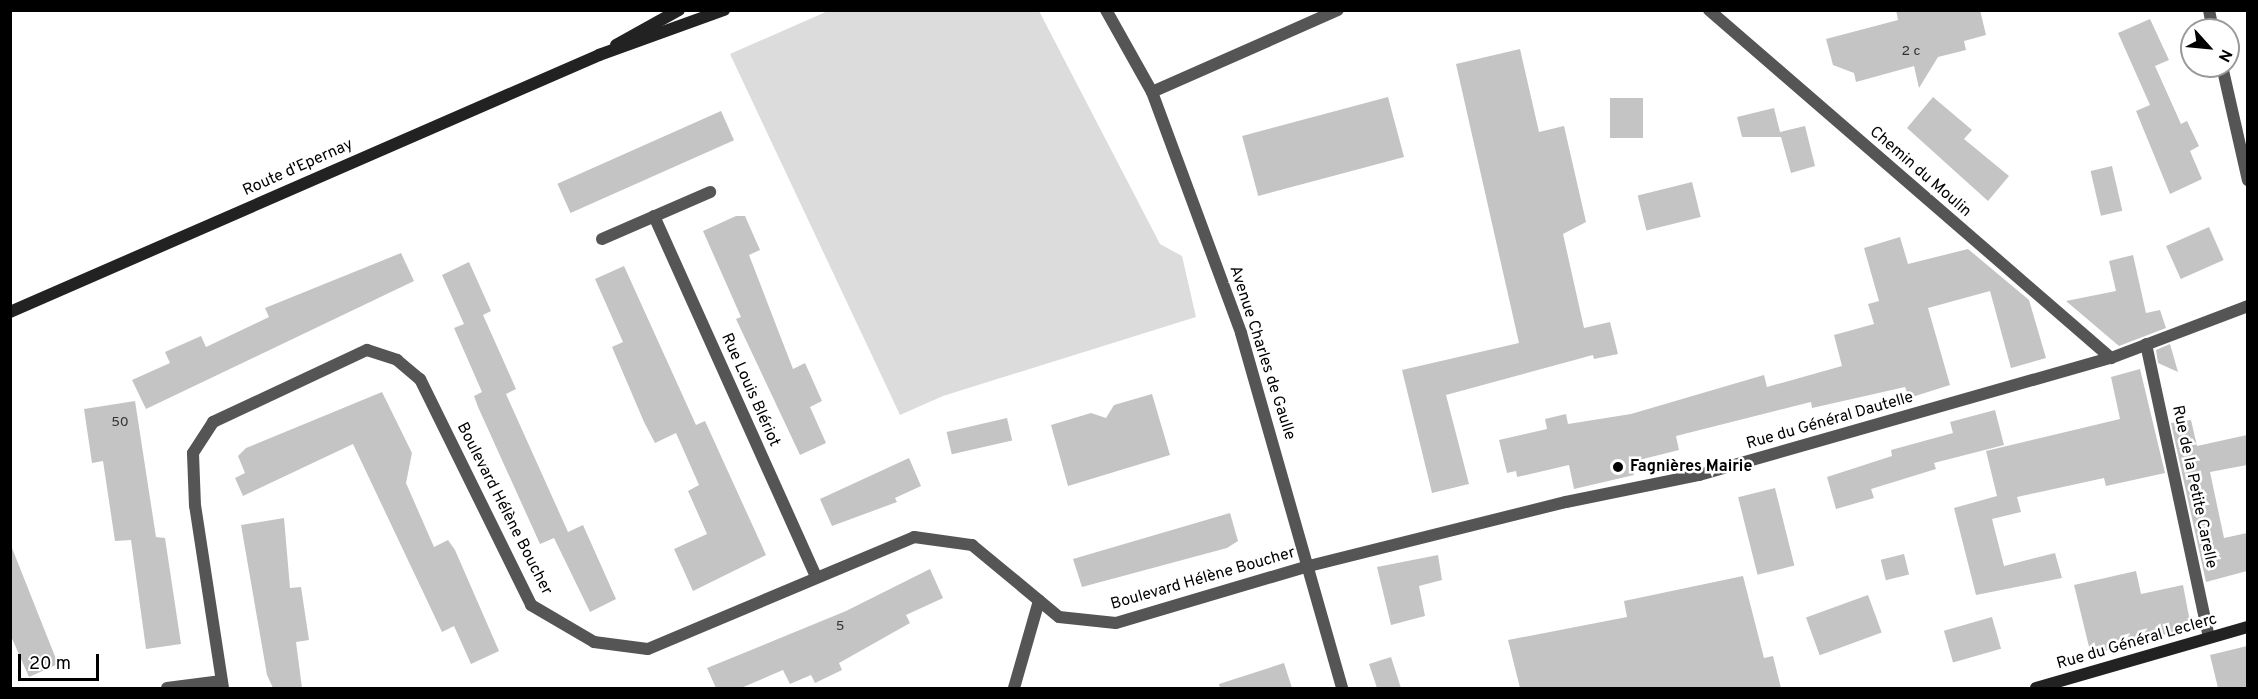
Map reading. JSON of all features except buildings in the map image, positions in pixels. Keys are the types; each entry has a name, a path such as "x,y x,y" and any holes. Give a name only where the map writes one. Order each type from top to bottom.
{"main road":[{"name":"Route d'Epernay","path":"599,55 679,10"},
{"name":"Route d'Epernay","path":"10,312 599,55 724,10"},
{"name":"Rue du Général Leclerc","path":"2036,688 2247,627"}],"street":[{"name":"Avenue Charles de Gaulle","path":"1106,10 1124,36 1152,92 1241,333 1342,688"},
{"name":"Avenue Charles de Gaulle","path":"1118,10 1124,36"},
{"path":"1152,92 1338,10"},
{"name":"Chemin du Moulin","path":"1709,10 2111,358"},
{"path":"2225,78 2247,180"},
{"path":"602,239 710,192"},
{"name":"Rue Louis Blériot","path":"654,216 816,577"},
{"name":"Rue du Général Dautelle","path":"1309,566 1566,501 1699,476 2111,358 2247,306"},
{"name":"Rue de la Petite Carelle","path":"2146,344 2209,637"},
{"name":"Boulevard Hélène Boucher","path":"222,685 195,506 193,453 213,422 368,350 397,360 420,379 531,605 563,628 594,642 648,649 890,544 935,536 988,555 1059,617 1116,623 1309,566"},
{"path":"1014,688 1040,601"},
{"path":"167,688 222,685"}],"shaded area":[{"path":"828,11 1039,11 1160,244 1182,256 1196,317 943,396 900,415 730,54"}],"place":[{"name":"Fagnières Mairie","path":"1618,467"}]}
